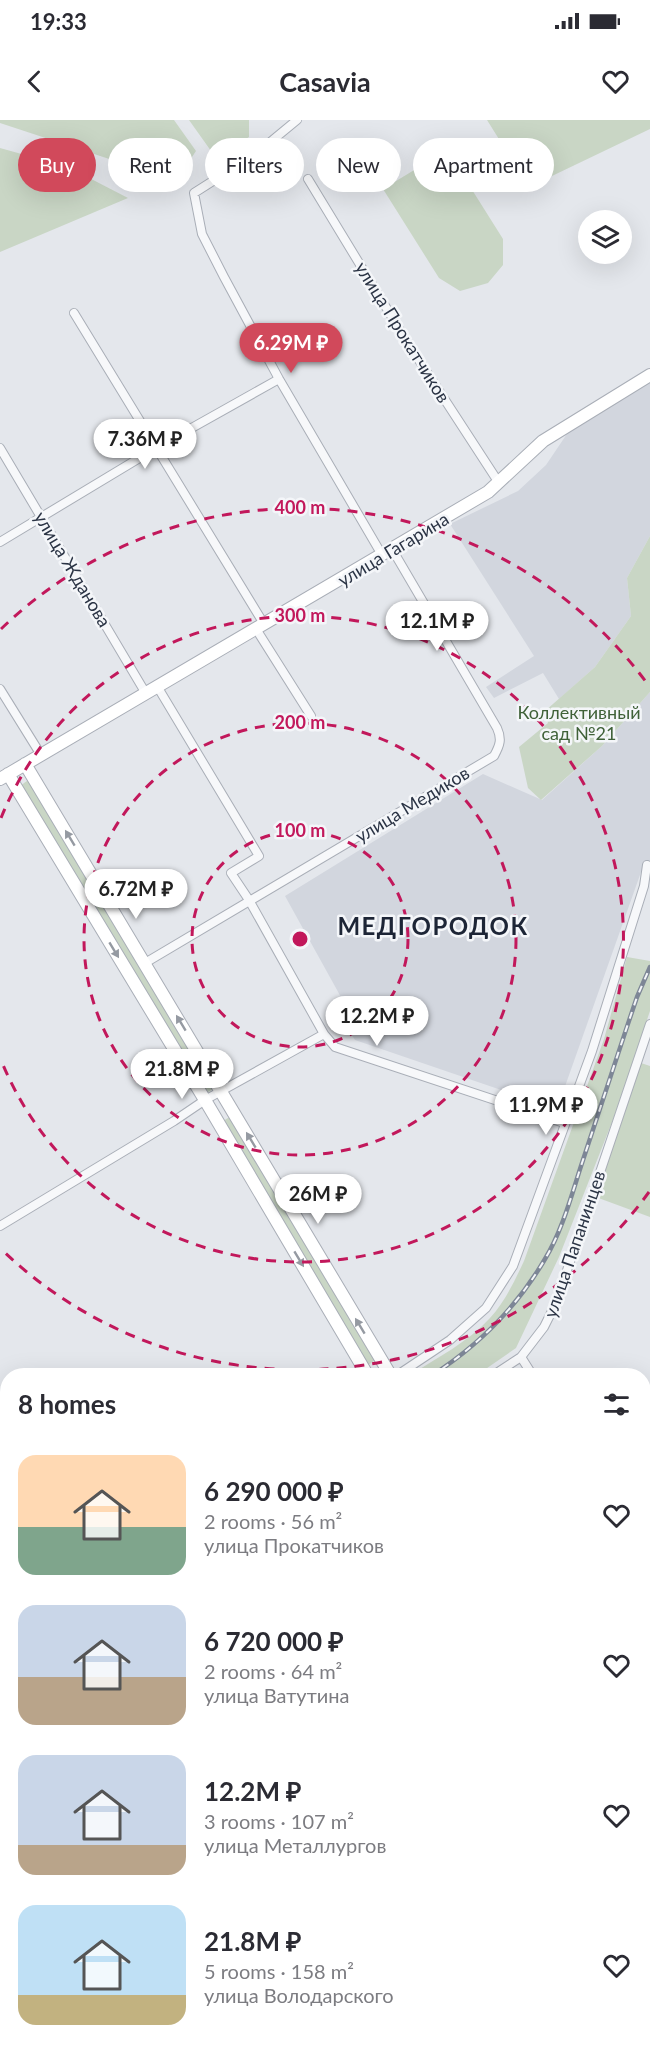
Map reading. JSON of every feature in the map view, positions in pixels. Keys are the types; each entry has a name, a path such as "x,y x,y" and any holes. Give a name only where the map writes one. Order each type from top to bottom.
{"street":[{"path":"297,120 257,153 194,193 202,234 279,379 387,552"},
{"name":"улица Прокатчиков","path":"308,179 404,337 499,483"},
{"path":"74,314 156,448 311,716"},
{"name":"улица Гагарина","path":"4,777 488,492 543,441 650,375"},
{"path":"0,542 156,448 279,379"},
{"name":"улица Жданова","path":"0,448 259,856 231,873 249,900"},
{"name":"улица Медиков","path":"145,963 494,756 501,737 387,552"},
{"path":"0,689 41,754"},
{"path":"25,764 222,1091 385,1368"},
{"path":"4,777 205,1100 363,1368"},
{"path":"401,1368 450,1340 486,1308 513,1266 592,1051 644,886 647,865"},
{"path":"249,900 324,1034 335,1047 564,1123"},
{"name":"улица Папанинцев","path":"504,1368 521,1357 544,1327 556,1303 650,1024"},
{"path":"0,1226 205,1100 324,1034"},
{"path":"521,1357 528,1368"}],"shaded area":[{"path":"650,380 650,536 627,578 631,616 595,667 559,699 543,673 494,698 486,687 534,656 450,524 518,491 546,465 575,422"},
{"path":"650,692 650,868 641,872 557,1109 355,1040 333,1005 342,999 285,896 483,774 542,800 602,746"}],"green space":[{"path":"0,120 174,120 187,138 108,138 108,159 96,155 96,138 46,138 0,123"},
{"path":"189,120 249,120 247,138 205,138 205,143"},
{"path":"487,120 650,120 650,129 554,175 554,138 498,138"},
{"path":"0,148 18,153 18,192 96,192 96,181 108,188 108,192 116,192 128,198 0,252"},
{"path":"413,171 413,192 473,192 503,239 503,265 488,283 460,291 439,278 385,192 401,192 401,178"},
{"name":"Коллективный сад №21","path":"650,536 650,692 602,746 541,800 528,788 519,747 548,723 545,711 595,667 631,616 627,578"},
{"path":"31,778 214,1088 206,1094 20,786"},
{"path":"627,957 650,961 650,1011 614,1117 559,1257 516,1348 487,1368 421,1368 481,1327 500,1305 513,1283 524,1261 604,1039"},
{"path":"641,1063 650,1066 650,1217 593,1196"},
{"path":"233,1115 377,1359 368,1365 223,1121"}],"railway":[{"path":"442,1368 465,1352 509,1309 534,1277 551,1248 566,1214 637,997 650,967"}],"district":[{"name":"МЕДГОРОДОК","path":"433,925"}]}
